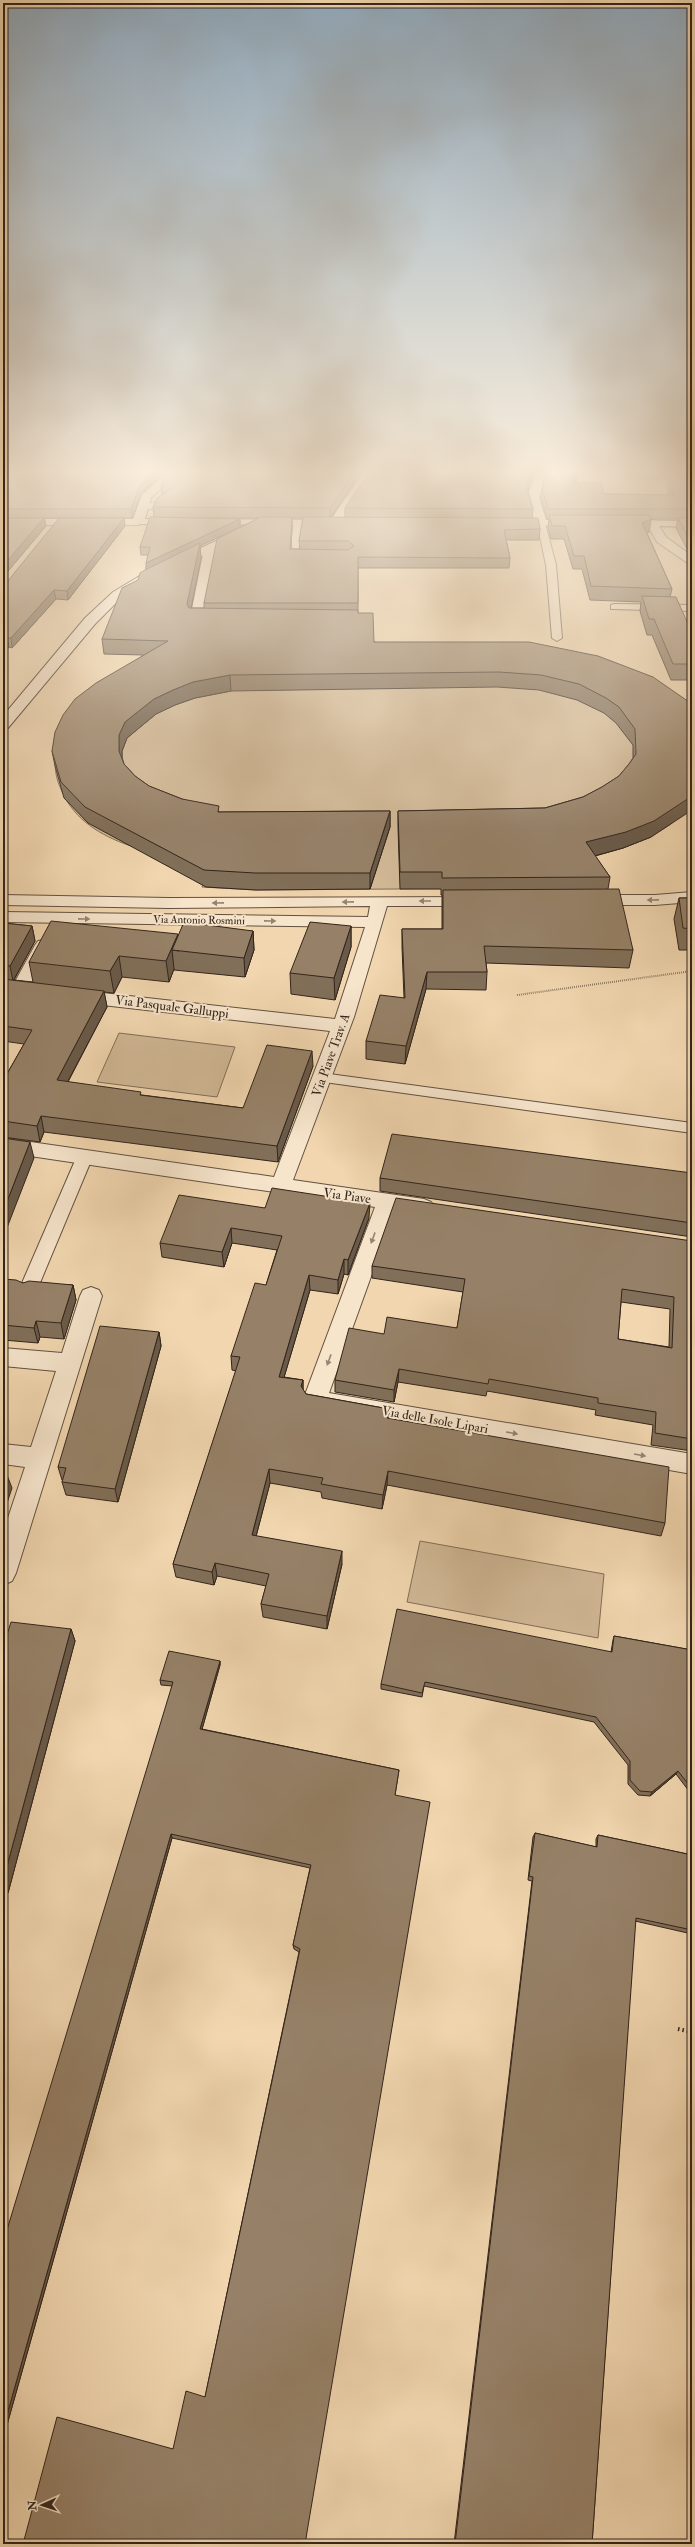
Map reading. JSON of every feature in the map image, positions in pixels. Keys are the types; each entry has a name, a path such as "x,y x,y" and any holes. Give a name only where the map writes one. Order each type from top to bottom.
{"street":[{"path":"3,725 90,621 117,595 126,590"},
{"path":"202,590 196,619 227,619"},
{"path":"577,900 655,900 692,897"},
{"name":"Via Antonio Rosmini","path":"3,900 168,903 490,901"},
{"path":"375,922 380,901"},
{"name":"Via Antonio Rosmini","path":"3,918 375,922"},
{"path":"20,989 58,918"},
{"name":"Via Piave Trav. A","path":"282,1186 341,1026 375,922"},
{"name":"Via Pasquale Galluppi","path":"57,994 341,1026"},
{"name":"Via Piave","path":"3,1145 442,1209"},
{"name":"Via delle Isole Lipari","path":"387,1202 315,1400 692,1464"},
{"path":"3,1573 92,1296"},
{"path":"3,1357 70,1363"},
{"path":"3,1454 40,1458"}],"lane":[{"path":"553,590 557,638"},
{"path":"614,607 692,608"},
{"path":"322,1078 692,1128"},
{"path":"28,1290 85,1156"}],"path":[{"path":"517,995 692,971"},
{"path":"678,2029 692,2032"}],"shaded area":[{"path":"573,666 692,804 671,824 651,837 623,848 584,859 537,888 256,890 202,887 211,864 146,851 124,844 103,834 85,822 71,807 60,787 57,778 55,763 58,748 70,730 98,699"},
{"path":"119,1033 235,1047 217,1097 97,1082"},
{"path":"420,1541 604,1574 598,1638 407,1602"}],"building":[{"path":"3,590 68,590 54,590 11,638 7,638 3,642"},
{"path":"121,590 190,590 187,604 189,608 358,610 358,613 373,613 374,642 529,642 598,656 653,677 692,704 692,796 654,821 626,832 586,842 610,877 442,878 442,872 400,872 398,811 545,808 583,797 619,776 629,764 636,754 635,729 619,707 606,698 579,684 541,675 499,672 230,675 193,682 173,690 154,699 125,722 119,735 119,751 124,764 135,776 149,786 182,799 219,806 218,812 390,811 370,873 255,873 204,870 85,807 61,782 52,751 55,732 63,715 75,699 96,683 168,641 102,639"},
{"path":"207,590 358,590 358,603 204,603"},
{"path":"642,596 676,597 692,633 692,664 673,664 654,619 649,619"},
{"path":"619,889 633,950 484,946 487,972 427,972 406,1046 366,1041 380,995 405,998 402,929 443,929 443,890"},
{"path":"679,898 692,898 692,929 683,928"},
{"path":"51,921 178,934 166,961 119,956 110,971 29,962"},
{"path":"184,922 253,931 244,958 172,950"},
{"path":"310,922 351,926 334,978 290,973"},
{"path":"3,923 32,926 10,966 3,965"},
{"path":"3,979 104,991 57,1080 141,1092 140,1095 243,1108 267,1045 312,1051 277,1146 41,1116 37,1126 3,1121 3,1081 32,1030 3,1026"},
{"path":"392,1134 692,1173 692,1223 380,1178"},
{"path":"3,1138 30,1142 3,1212"},
{"path":"272,1188 370,1203 348,1260 344,1259 338,1280 309,1275 279,1377 303,1380 301,1386 306,1394 389,1409 387,1418 669,1467 665,1523 388,1471 383,1495 321,1484 323,1478 269,1469 252,1535 342,1551 327,1616 261,1604 269,1574 215,1563 212,1572 173,1564 240,1357 231,1356 255,1283 266,1285 282,1236 231,1228 222,1252 160,1243 179,1195 265,1208"},
{"path":"396,1198 692,1241 692,1439 655,1433 656,1412 598,1403 598,1398 489,1379 488,1384 399,1369 394,1390 335,1380 349,1328 384,1334 387,1317 457,1328 465,1279 372,1266","holes":["622,1289 674,1297 672,1348 618,1339"]},
{"path":"3,1279 16,1280 23,1283 29,1281 73,1285 61,1323 36,1321 34,1328 3,1325"},
{"path":"100,1326 159,1332 115,1489 62,1482 66,1468 58,1467"},
{"path":"3,1475 7,1475 3,1488"},
{"path":"397,1609 612,1652 614,1636 692,1650 692,1789 678,1771 652,1792 640,1791 630,1780 630,1761 596,1717 425,1682 422,1693 381,1684"},
{"path":"11,1622 71,1629 3,1881 3,1648"},
{"path":"169,1651 220,1661 200,1729 399,1770 395,1795 430,1802 305,2544 23,2544 57,2417 173,2449 186,2391 205,2397 300,1949 293,1945 311,1865 171,1834 3,2429 3,2243 173,1682 160,1680"},
{"path":"535,1833 597,1847 598,1835 692,1855 692,1930 636,1918 592,2544 455,2544 533,1877 529,1876"}]}
